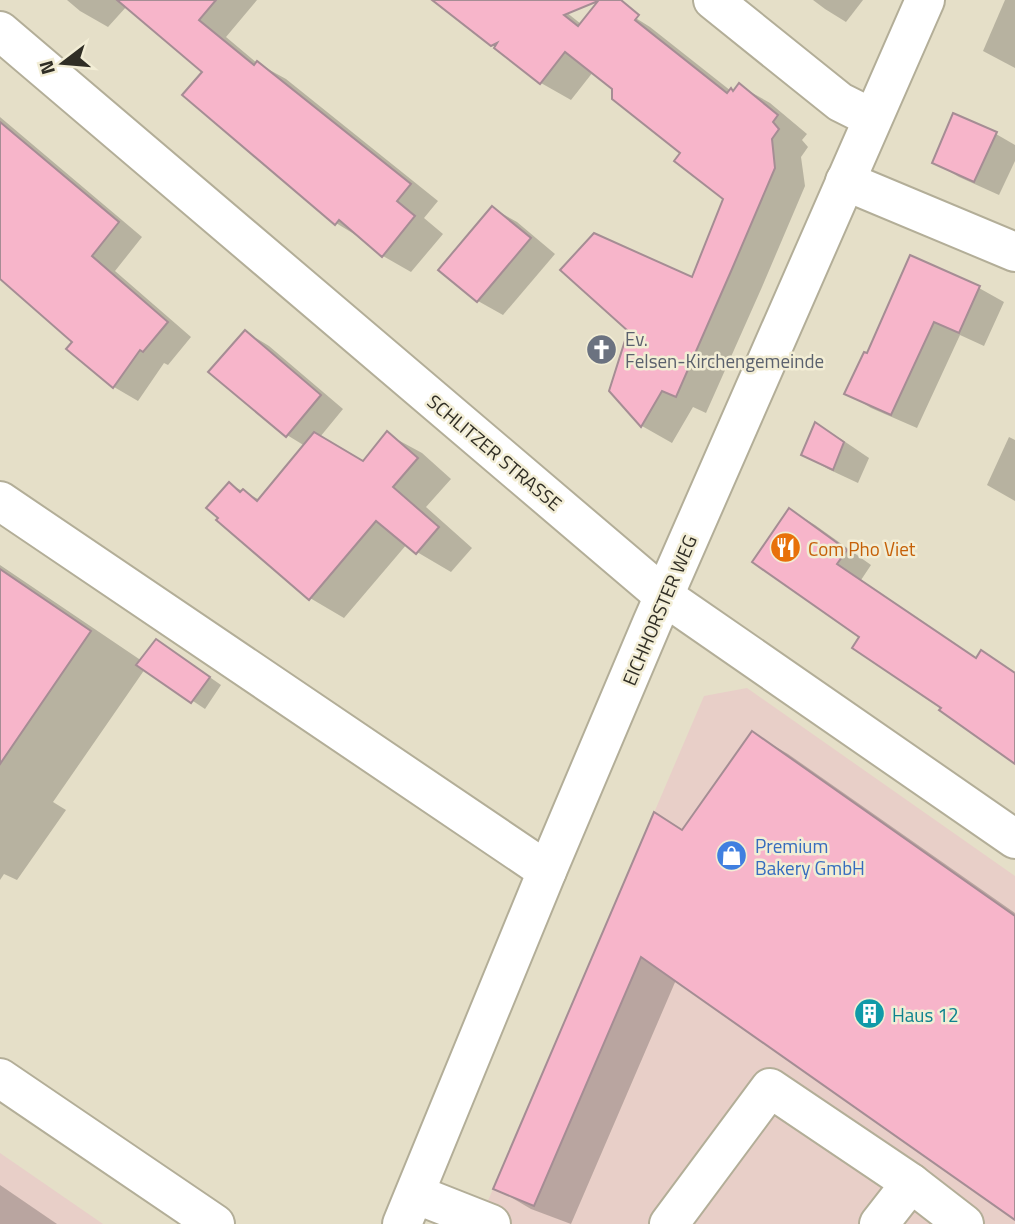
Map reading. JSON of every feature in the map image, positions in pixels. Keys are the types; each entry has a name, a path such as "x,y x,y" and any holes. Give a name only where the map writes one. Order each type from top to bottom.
{"street":[{"path":"713,0 840,102 872,118"},
{"name":"EICHHORSTER WEG","path":"408,1209 664,596 925,0"},
{"name":"SCHLITZER STRASSE","path":"0,31 664,596 1015,839"},
{"path":"845,181 1015,252"},
{"path":"0,501 547,871"},
{"path":"0,1078 215,1224"},
{"path":"669,1224 770,1088 911,1183 964,1224"},
{"path":"879,1224 911,1183"},
{"path":"408,1209 491,1224"}],"shaded area":[{"path":"747,688 1015,876 1015,1224 478,1224 704,696"},
{"path":"0,1153 103,1224 0,1224"}],"building":[{"path":"117,0 216,0 199,20 254,65 257,61 411,184 397,201 415,216 382,257 339,220 335,225 182,95 202,72"},
{"path":"432,0 621,0 639,15 635,20 727,93 731,88 733,91 739,83 778,115 773,122 779,129 772,139 775,168 676,397 662,391 641,427 609,391 628,331 560,270 594,233 692,277 723,199 674,161 680,153 612,99 612,89 565,52 540,84 494,48 497,43 491,46","holes":["598,1 578,26 564,15"]},
{"path":"953,113 997,132 974,182 932,163"},
{"path":"0,122 119,222 92,256 168,322 143,352 140,350 113,388 66,349 72,342 0,279"},
{"path":"492,206 531,238 477,302 438,270"},
{"path":"910,255 980,286 959,333 934,322 891,415 844,394 864,352 867,353"},
{"path":"245,330 321,395 286,437 208,372"},
{"path":"815,422 844,442 833,470 801,455"},
{"path":"387,431 418,458 393,487 439,527 416,554 376,521 309,600 216,520 218,518 206,508 229,482 257,501 314,432 363,461"},
{"path":"789,508 847,550 837,564 976,658 981,650 1015,673 1015,764 939,710 941,708 852,648 859,637 752,562"},
{"path":"0,569 91,631 0,764"},
{"path":"156,639 210,677 191,703 136,665"},
{"name":"Haus 12","path":"752,731 1015,916 1015,1220 641,957 534,1206 493,1189 654,812 682,830"}],"place":[{"name":"Ev. Felsen-Kirchengemeinde","path":"602,349"},
{"name":"Com Pho Viet","path":"785,548"},
{"name":"Premium Bakery GmbH","path":"732,856"},
{"name":"Haus 12","path":"869,1014"}]}
